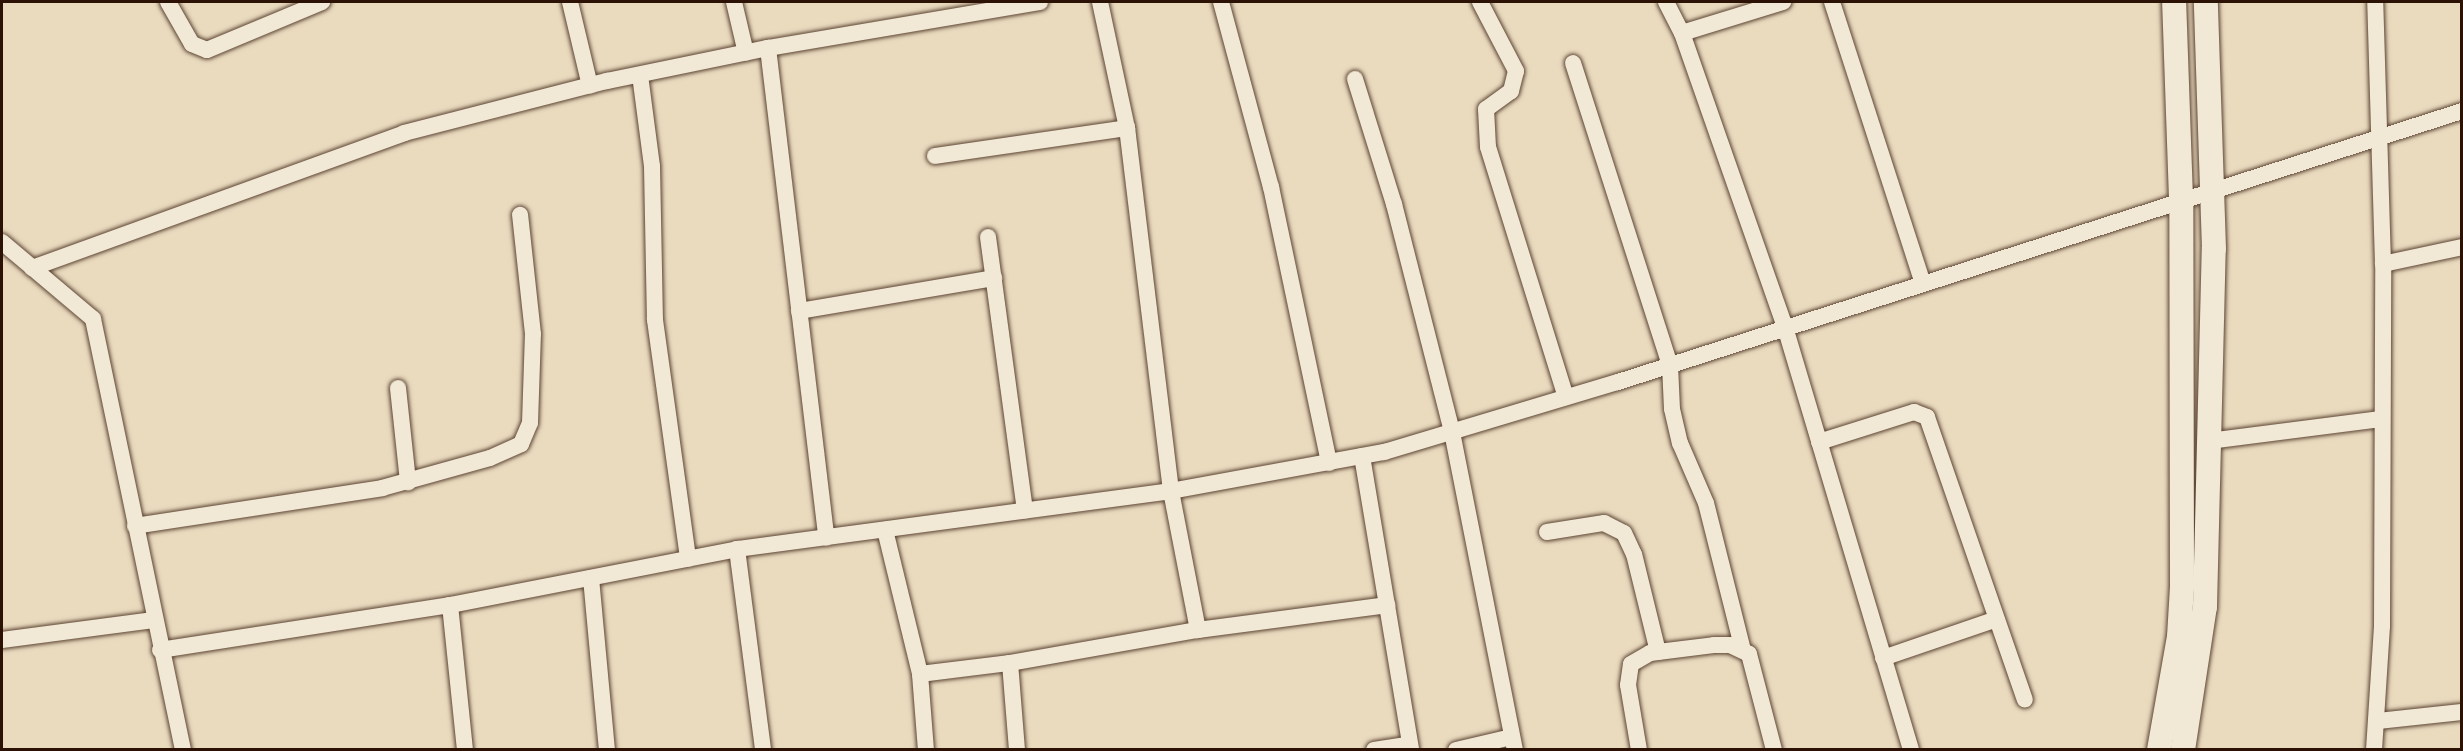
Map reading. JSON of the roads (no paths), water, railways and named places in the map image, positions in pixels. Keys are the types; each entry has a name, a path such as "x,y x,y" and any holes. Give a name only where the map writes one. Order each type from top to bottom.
{"main road":[{"path":"2159,750 2179,637 2181,587 2181,199 2174,2"},
{"path":"2183,750 2205,607 2212,188 2206,2"}],"street":[{"path":"168,2 183,34 198,50 207,50 322,2"},
{"path":"570,2 590,86"},
{"path":"734,2 746,53"},
{"path":"32,268 404,133 590,86 768,48 1040,2"},
{"path":"1100,2 1127,128 1171,491 1198,630"},
{"path":"1221,2 1271,187 1329,463"},
{"path":"1480,2 1516,71 1511,91 1486,109 1488,147 1566,398"},
{"path":"1666,2 1682,33 1785,327 1911,750"},
{"path":"1682,33 1783,2"},
{"path":"1832,2 1923,283"},
{"path":"2374,750 2378,721 2382,626 2383,264 2377,137 2375,2"},
{"path":"768,48 826,538"},
{"path":"1573,63 1670,365 1672,409 1680,443 1706,503 1743,650 1754,665 1774,750"},
{"path":"640,75 651,156 655,320 688,559"},
{"path":"1355,79 1394,204 1452,432 1514,743 1456,750"},
{"path":"160,651 450,605 737,549 1171,491 1362,456 1566,398 2212,188 2462,111"},
{"path":"935,156 1127,128"},
{"path":"135,526 408,482 507,452 527,438 533,334 520,215"},
{"path":"988,237 1025,511"},
{"path":"2,242 93,319 160,651 183,750"},
{"path":"2383,264 2462,247"},
{"path":"799,311 994,278"},
{"path":"398,388 408,482"},
{"path":"1819,442 1914,411 1927,417 2025,700"},
{"path":"2209,441 2382,419"},
{"path":"1362,456 1410,747 1374,750"},
{"path":"1547,531 1604,523 1624,533 1634,554 1658,652"},
{"path":"885,530 920,674 926,750"},
{"path":"737,549 763,750"},
{"path":"591,578 607,750"},
{"path":"450,605 465,750"},
{"path":"920,674 1011,663 1198,630 1387,605"},
{"path":"1883,658 1996,619"},
{"path":"2,640 154,620"},
{"path":"1639,750 1628,673 1638,657 1658,652 1714,645 1743,650"},
{"path":"1011,663 1017,750"},
{"path":"2378,721 2462,712"}]}
